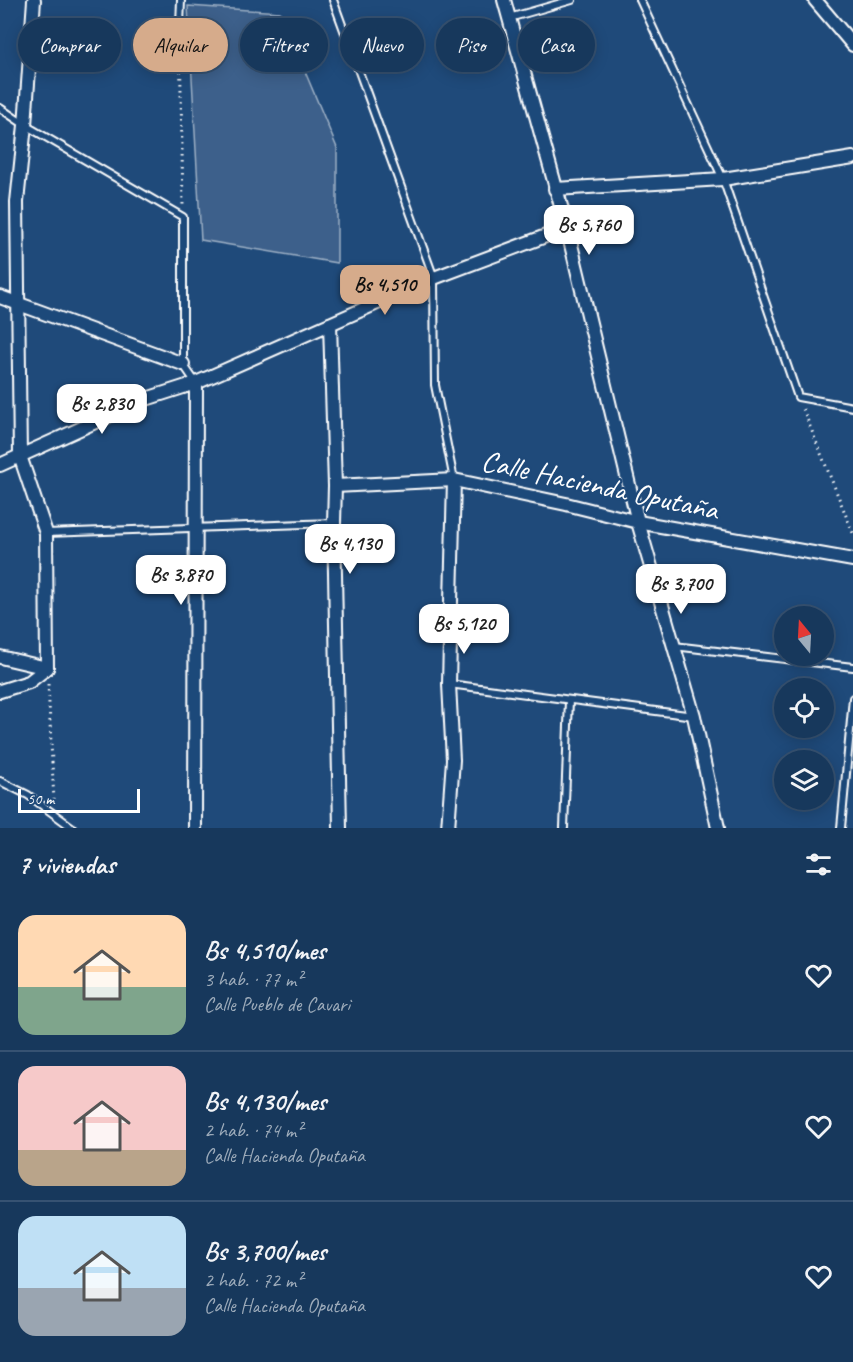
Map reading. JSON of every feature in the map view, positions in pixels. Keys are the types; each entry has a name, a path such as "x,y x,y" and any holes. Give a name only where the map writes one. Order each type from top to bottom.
{"street":[{"path":"34,0 17,202 20,456 46,533 47,668"},
{"path":"504,0 567,228 638,522 694,716 718,828"},
{"path":"814,0 853,45"},
{"path":"555,189 723,179 853,158"},
{"path":"0,465 146,399 196,383 434,278 567,228"},
{"path":"0,297 183,364"},
{"path":"330,324 340,828"},
{"path":"195,828 196,383"},
{"path":"448,828 453,760 449,684 454,480"},
{"name":"Calle Hacienda Oputaña","path":"335,486 454,480 638,522 853,560"},
{"path":"0,657 47,668"},
{"path":"0,691 29,682 47,668"}],"lane":[{"path":"180,18 181,0"},
{"path":"333,0 434,278 435,385 454,480"},
{"path":"509,18 572,0"},
{"path":"640,0 723,179 798,396 853,407"},
{"path":"0,108 25,125 183,217 183,364 196,383"},
{"path":"46,533 334,523"},
{"path":"674,646 853,667"},
{"path":"449,684 694,716"},
{"path":"842,828 853,698"},
{"path":"564,828 569,700"},
{"path":"0,782 28,795 73,828"}],"path":[{"path":"181,72 183,217"},
{"path":"798,396 853,533"},
{"path":"47,668 55,816"}],"shaded area":[{"path":"188,6 280,12 283,18 240,18 240,72 305,72 337,148 337,263 201,240 192,72 228,72 228,18 189,18"}]}
